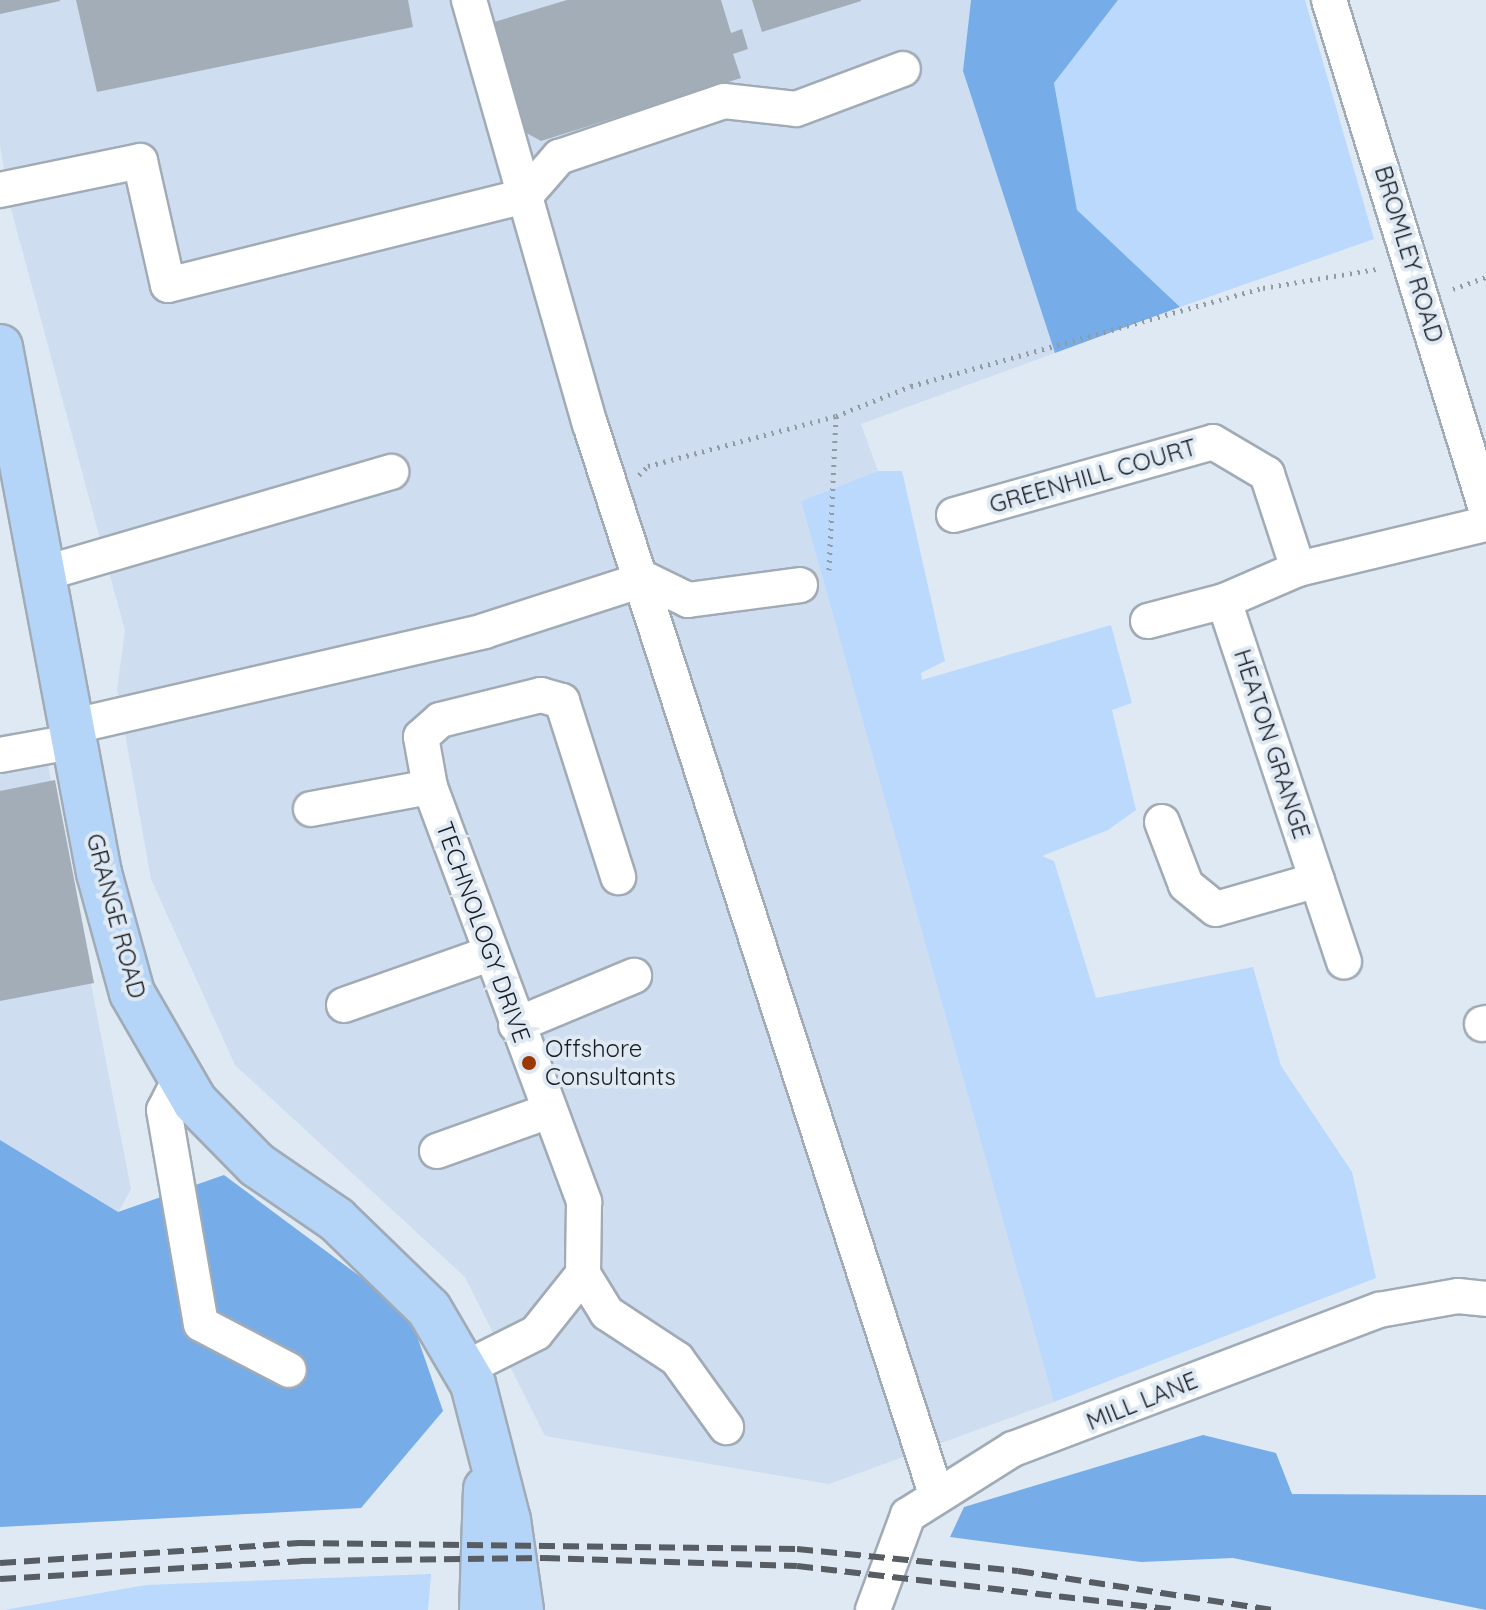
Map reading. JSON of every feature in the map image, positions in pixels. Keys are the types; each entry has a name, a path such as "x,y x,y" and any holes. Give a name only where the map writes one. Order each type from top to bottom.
{"main road":[{"name":"GRANGE ROAD","path":"0,347 99,873 132,993 181,1077 257,1165 336,1219 429,1309 464,1369 493,1454 521,1610"},
{"name":"GRANGE ROAD","path":"482,1610 481,1515 493,1454"}],"street":[{"path":"469,0 620,509 645,579 936,1494"},
{"name":"BROMLEY ROAD","path":"1329,0 1414,263 1486,509"},
{"path":"0,190 140,161 168,285 525,196 559,157 709,106 796,109 903,69"},
{"name":"GREENHILL COURT","path":"946,507 1213,442 1267,474 1298,569"},
{"path":"42,574 391,472"},
{"path":"1148,621 1224,601 1298,569 1486,524"},
{"path":"0,755 75,733 484,631 645,579 688,600 800,585"},
{"name":"HEATON GRANGE","path":"1224,601 1344,962"},
{"name":"TECHNOLOGY DRIVE","path":"583,1274 584,1202 489,954 430,787 421,737 440,720 541,695 562,701 618,877"},
{"path":"311,809 430,787"},
{"path":"1162,822 1186,885 1216,909 1317,880"},
{"path":"344,1005 489,954"},
{"path":"516,1025 634,976"},
{"path":"181,1077 164,1110 201,1324 289,1370"},
{"path":"437,1151 549,1111"},
{"path":"464,1369 536,1333 583,1274 607,1313 677,1359 726,1427"},
{"name":"MILL LANE","path":"873,1610 908,1515 936,1494 1013,1449 1271,1348 1379,1310 1458,1296 1486,1299"}],"path":[{"path":"620,509 648,466 836,416 911,386 1263,288 1414,263"},
{"path":"800,585 832,568 836,416"}],"shaded area":[{"path":"0,0 971,0 963,71 1055,353 861,424 878,471 801,501 1054,1402 829,1484 545,1436 465,1277 235,1065 151,879 117,689 125,631 10,205 0,145"},
{"path":"971,0 1118,0 1054,83 1077,210 1180,307 1055,353 963,71"},
{"path":"1118,0 1305,0 1374,239 1180,307 1077,211 1054,83"},
{"path":"878,471 902,471 945,661 921,673 922,680 1111,625 1132,703 1112,710 1136,810 1108,830 1042,856 1054,861 1096,998 1253,967 1281,1066 1352,1172 1376,1278 1054,1402 801,501"},
{"path":"41,729 131,1189 21,1393 0,1400 0,734"},
{"path":"0,1140 118,1212 224,1175 409,1313 443,1411 361,1508 0,1527"},
{"path":"1203,1435 1276,1453 1292,1494 1486,1495 1486,1610 1233,1558 1141,1562 950,1537 964,1507"},
{"path":"431,1574 428,1610 4,1610 146,1585"}],"building":[{"path":"0,0 60,0 60,1 0,14"},
{"path":"76,0 408,0 413,27 97,92"},
{"path":"567,0 721,0 731,33 742,29 748,49 733,54 741,78 541,141 510,124 481,26"},
{"path":"752,0 861,0 861,1 762,32"},
{"path":"55,780 94,983 0,1001 0,791"}],"railway":[{"path":"0,1563 299,1543 797,1549 1018,1571 1274,1610"},
{"path":"0,1579 300,1561 544,1558 797,1566 1176,1610"}],"place":[{"name":"Offshore Consultants","path":"529,1063"}]}
